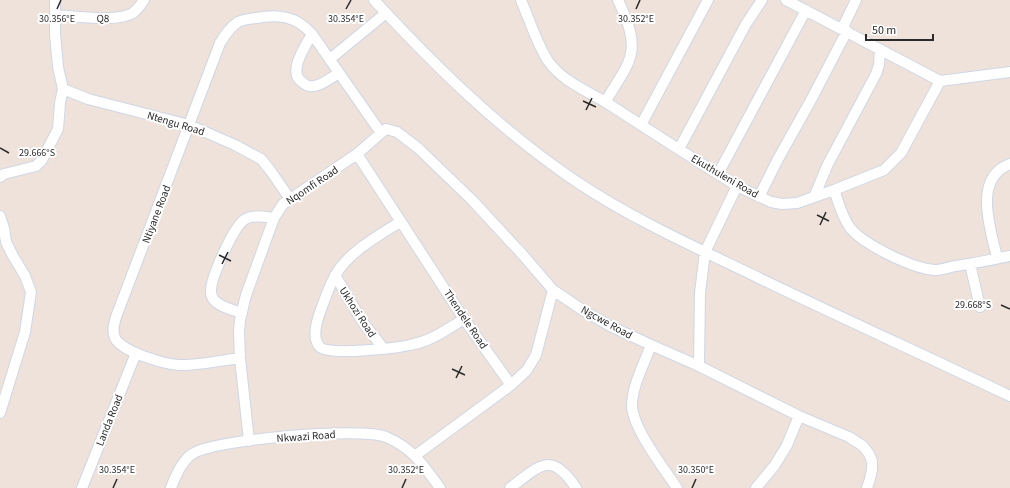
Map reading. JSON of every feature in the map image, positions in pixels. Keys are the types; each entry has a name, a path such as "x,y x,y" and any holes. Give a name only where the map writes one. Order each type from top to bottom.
{"street":[{"path":"0,177 4,174 36,166 42,160 58,129 60,103 63,89 58,67 55,0"},
{"name":"Q8","path":"56,15 109,18 124,17 134,13 144,0"},
{"path":"374,0 460,88 507,129 542,157 618,207 667,235 1010,396"},
{"name":"Ekuthuleni Road","path":"521,0 548,61 557,71 570,81 738,186 759,197 782,204 797,203 873,176 884,170 894,162 909,141 940,81"},
{"path":"605,102 628,65 632,51 631,33 618,0"},
{"path":"641,125 708,0"},
{"path":"679,149 746,24 762,0"},
{"path":"786,0 940,81 1010,72"},
{"path":"759,197 778,159 811,100 845,30 856,0"},
{"path":"718,174 806,10"},
{"path":"330,60 386,13"},
{"name":"Ntiyane Road","path":"240,358 180,365 167,364 136,353 119,343 115,338 115,321 220,43 233,26 239,22 247,19 267,16 278,16 292,19 305,26 312,34"},
{"path":"339,73 314,86 309,86 299,80 297,67 302,50 312,34 381,133"},
{"path":"814,197 828,164 876,74 879,65 880,49"},
{"name":"Ntengu Road","path":"63,89 88,99 189,125 235,144 261,159 290,199"},
{"name":"Ngcwe Road","path":"381,133 386,130 397,132 418,148 472,200 522,254 552,290 584,311 610,326 699,366 799,416 849,437 863,446 872,461 872,470 867,488"},
{"name":"Nqomfi Road","path":"248,440 239,332 246,295 274,218 283,204 357,154 381,133"},
{"name":"Thendele Road","path":"357,154 464,319 510,385"},
{"path":"997,258 986,196 994,176 998,171 1010,164"},
{"path":"699,366 700,293 705,252 738,186"},
{"path":"834,190 844,218 858,236 900,260 935,270 1010,256"},
{"path":"0,216 6,242 25,276 31,292 25,332 0,413"},
{"path":"242,313 230,309 214,300 211,293 212,282 230,239 240,224 245,219 250,217 274,218"},
{"name":"Ukhozi Road","path":"400,222 372,239 346,262 335,275 322,307 316,328 319,346 326,351 333,351 366,350 411,345 428,340 464,319"},
{"path":"970,264 980,307"},
{"name":"Ukhozi Road","path":"335,275 362,321 382,348"},
{"path":"416,455 510,385 527,370 536,354 552,290"},
{"path":"651,345 634,393 632,406 633,416 652,450 677,488"},
{"name":"Landa Road","path":"82,488 136,353"},
{"path":"756,488 775,465 788,445 799,416"},
{"name":"Nkwazi Road","path":"171,488 176,475 192,454 204,448 248,440 318,434 361,434 384,436 406,447 416,455 440,488"},
{"path":"510,488 534,470 550,465 556,466 562,470 576,488"}]}
